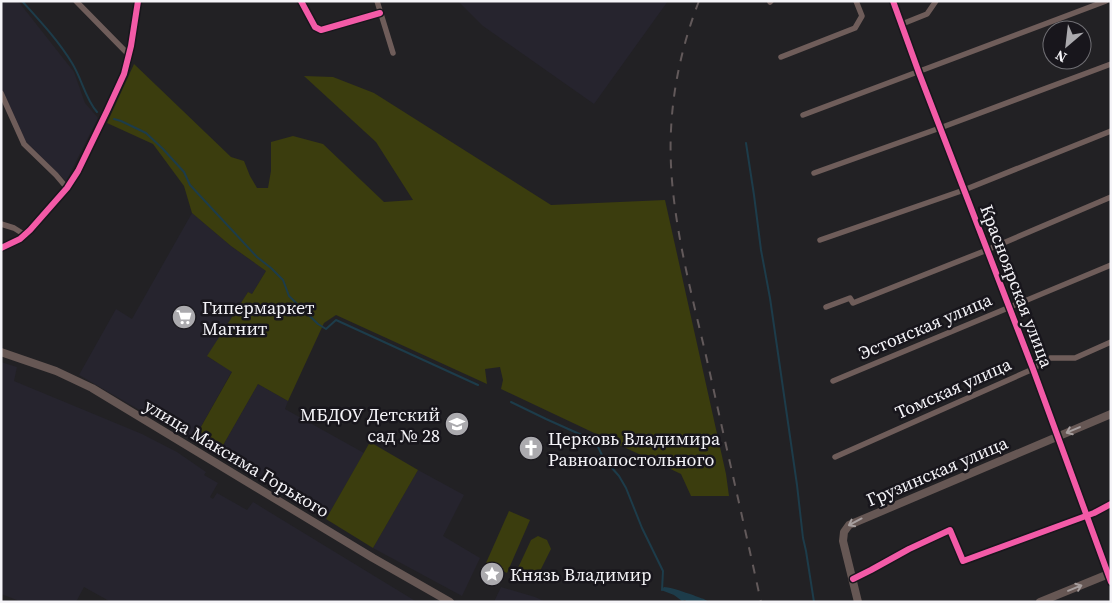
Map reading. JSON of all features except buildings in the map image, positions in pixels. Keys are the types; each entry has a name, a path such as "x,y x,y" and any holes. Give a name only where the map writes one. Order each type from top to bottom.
{"main road":[{"name":"улица Максима Горького","path":"1,352 56,370 82,382 376,560 450,602"},
{"name":"Грузинская улица","path":"857,600 843,540 844,532 849,525 1111,414"},
{"path":"1040,602 1110,577"}],"street":[{"path":"76,1 129,55"},
{"path":"1,248 25,235 67,188 78,171 124,74 135,26 138,1"},
{"path":"301,1 315,26 321,30 380,13"},
{"path":"376,1 393,53"},
{"path":"781,56 855,28 862,16 856,1"},
{"name":"Красноярская улица","path":"893,1 1110,577"},
{"path":"902,24 926,14 936,1"},
{"path":"803,116 1106,1"},
{"path":"814,173 1111,64"},
{"path":"1,93 24,144 67,188"},
{"path":"820,240 964,190 1111,131"},
{"path":"826,307 850,298 853,304 1111,197"},
{"path":"1,224 14,228 25,235"},
{"name":"Эстонская улица","path":"833,381 1111,265"},
{"name":"Томская улица","path":"835,457 1033,369 1050,358 1074,358 1111,342"},
{"path":"853,579 909,549 950,530 963,561 1094,513 1111,504"}],"shaded area":[{"path":"1,1 18,1 74,72 85,103 98,118 66,181 23,139 1,91"},
{"path":"458,1 668,1 594,104 483,26"},
{"path":"134,64 231,157 244,161 257,188 268,188 271,171 271,142 293,136 323,144 384,202 413,200 376,142 304,76 333,77 374,93 551,205 665,200 726,474 729,496 691,496 681,474 501,389 503,380 500,367 485,369 487,384 336,315 324,323 288,401 258,384 218,454 193,441 232,372 207,356 248,292 252,294 266,271 231,246 192,213 184,186 153,144 107,123"},
{"path":"192,213 231,246 266,271 252,294 248,292 208,357 232,371 193,441 79,375 116,309 132,319"},
{"path":"1,362 17,367 14,381 142,434 177,452 206,472 204,475 218,483 210,497 213,499 217,493 247,510 253,502 417,602 111,602 84,587 76,602 22,602 1,594"},
{"path":"258,384 288,401 285,409 364,453 326,519 218,454"},
{"path":"370,442 418,470 373,548 326,519"},
{"path":"418,470 464,495 443,536 480,558 462,596 373,548"},
{"path":"509,511 530,520 507,573 486,563"},
{"path":"538,536 547,540 551,549 537,577 529,581 521,577 518,568 531,540"},
{"path":"501,587 535,597 546,602 494,602"}],"water":[{"path":"664,587 679,590 709,602 682,601 674,595 661,590"}],"waterway":[{"path":"22,1 67,55 89,101 97,112"},
{"path":"114,119 146,133 163,149 184,172 190,185 257,257 283,280 289,296 318,324 326,329 336,320 478,385"},
{"path":"746,143 797,485 803,538 814,602"},
{"path":"511,402 595,441 604,459 619,476 626,488 642,528 663,571 662,590"}],"railway":[{"path":"699,1 688,32 674,97 671,130 673,190 688,281 761,602"}],"cycle path":[{"path":"1,248 20,239 30,230 67,188 78,171 124,74 131,46 138,1"},
{"path":"301,1 315,27 321,30 380,13"},
{"path":"893,1 1033,369 1111,582"},
{"path":"853,579 909,549 950,530 963,561 1094,513 1111,504"}],"place":[{"name":"Гипермаркет Магнит","path":"184,317"},
{"name":"МБДОУ Детский сад № 28","path":"457,424"},
{"name":"Церковь Владимира Равноапостольного","path":"531,448"},
{"name":"Князь Владимир","path":"492,574"}]}
